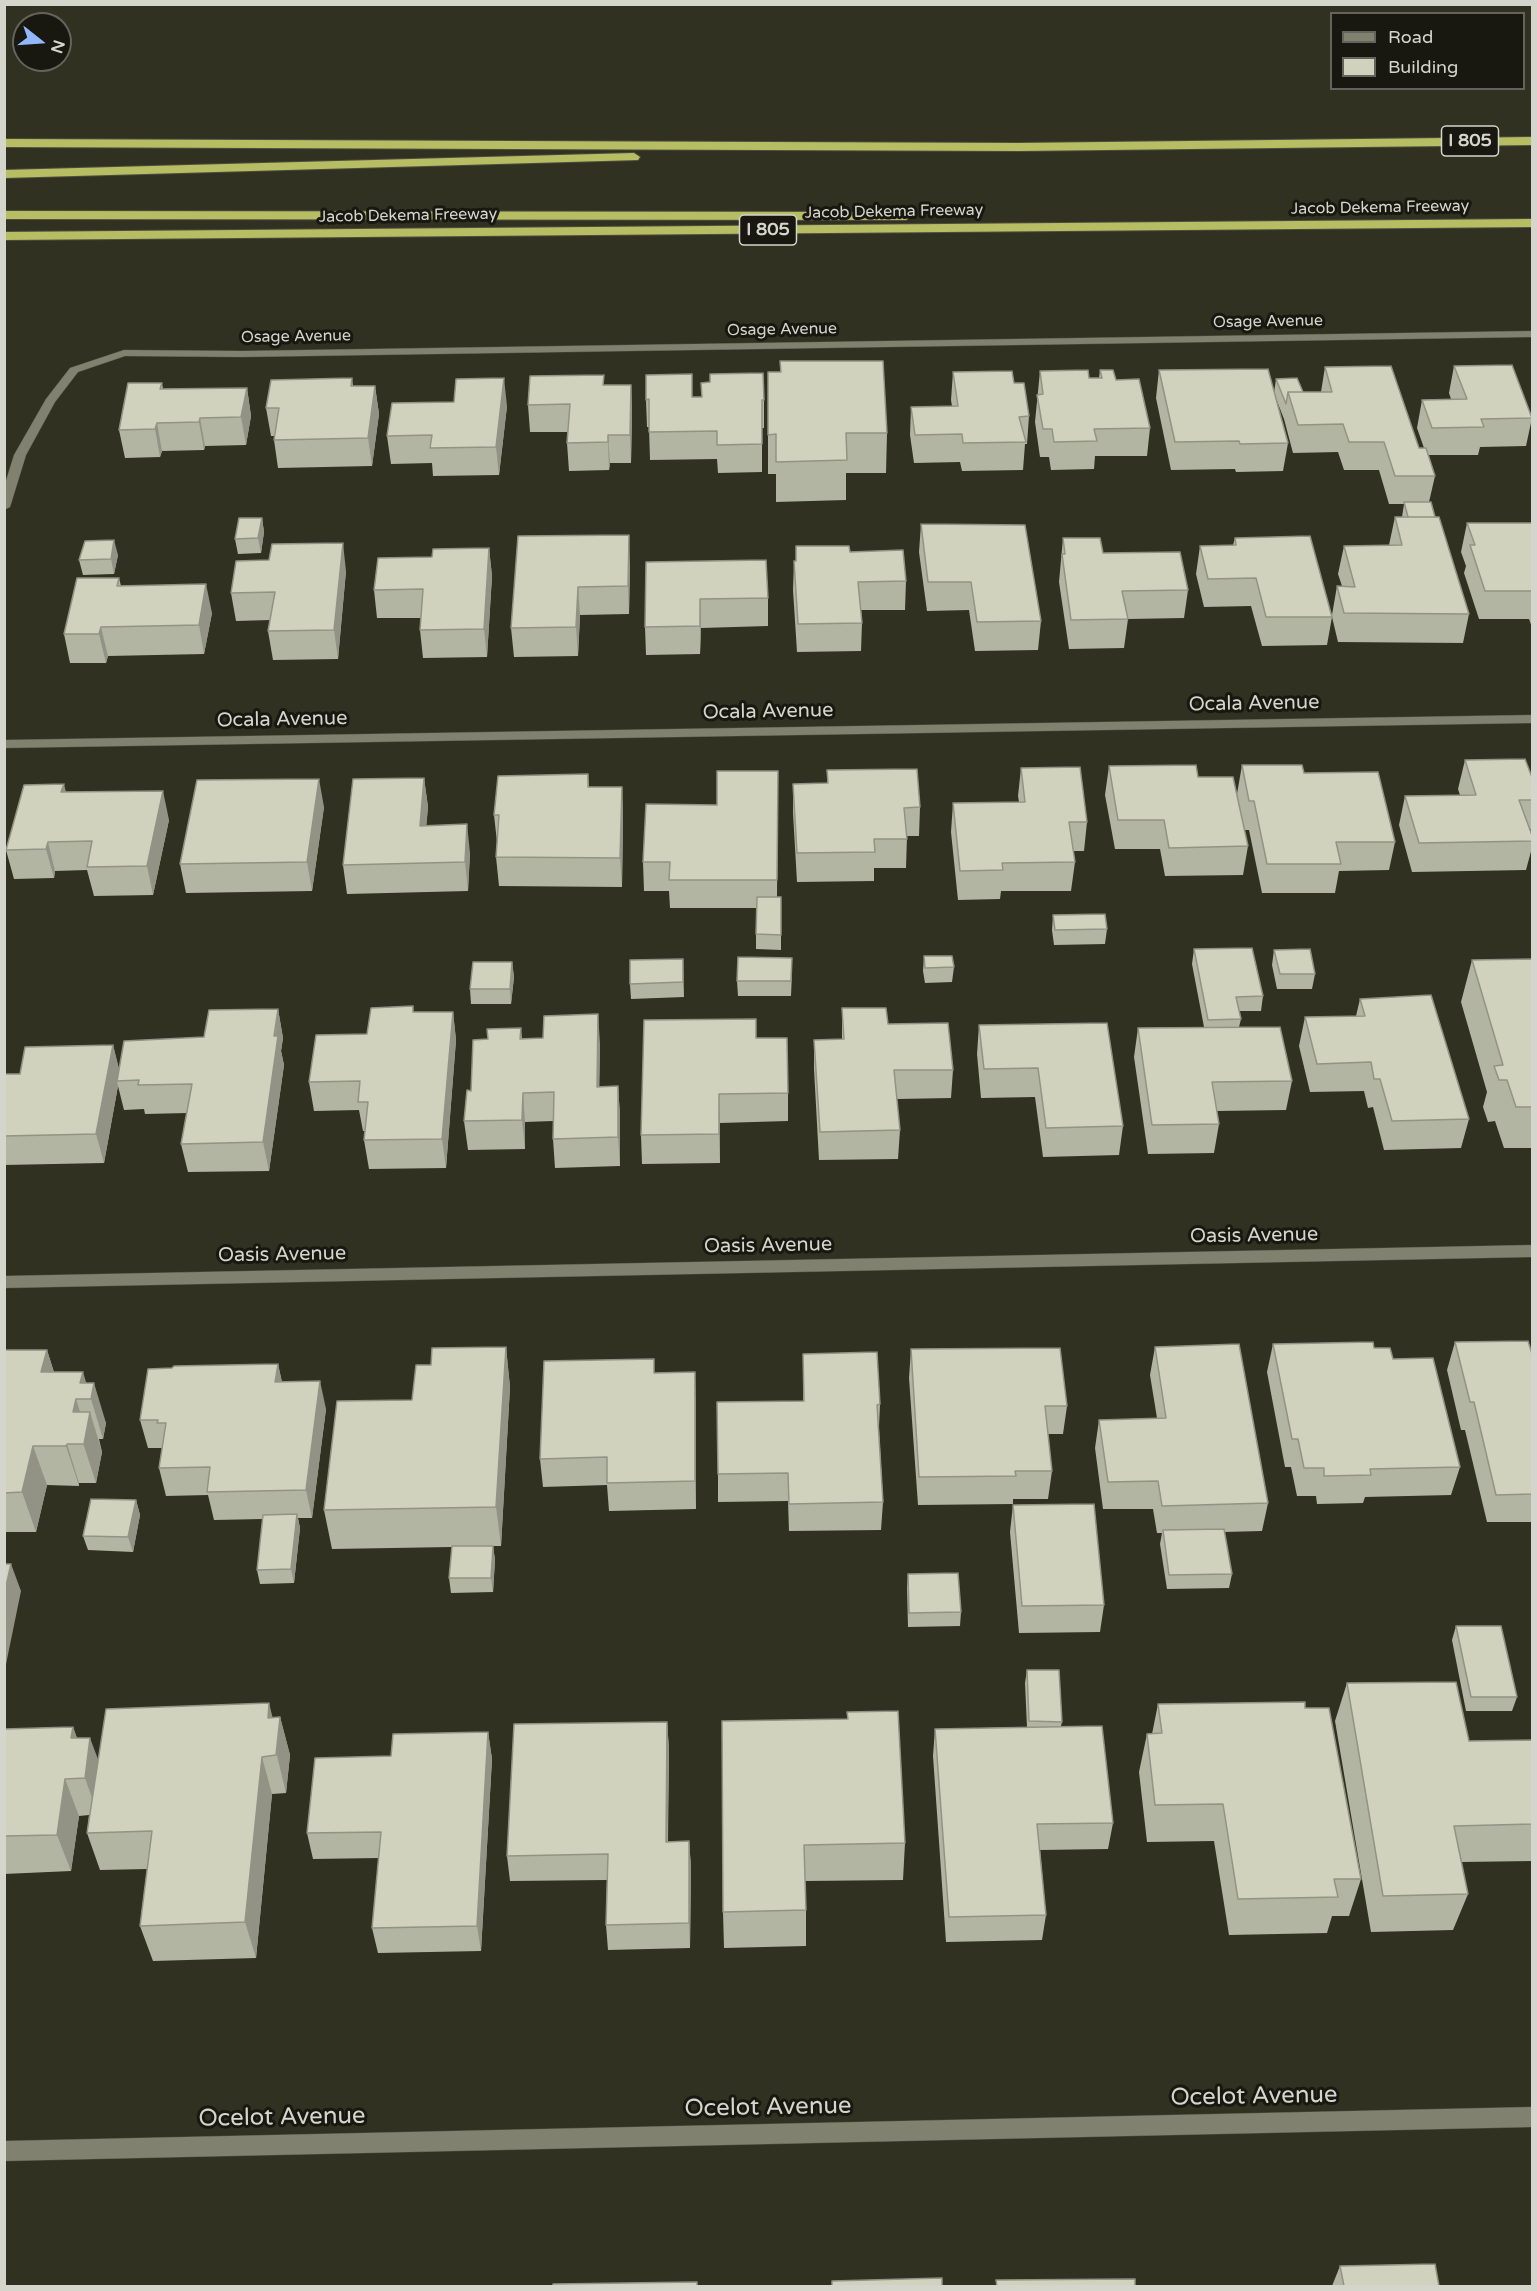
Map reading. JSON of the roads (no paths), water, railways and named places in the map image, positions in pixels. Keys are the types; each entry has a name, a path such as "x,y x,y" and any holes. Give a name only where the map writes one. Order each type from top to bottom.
{"highway":[{"name":"I 805","path":"4,143 1019,147 1533,141"},
{"path":"4,174 1019,147"},
{"path":"4,215 1533,216"},
{"name":"Jacob Dekema Freeway","path":"4,236 1533,223"}],"street":[{"name":"Osage Avenue","path":"4,507 20,455 50,401 74,370 124,353 242,354 1533,334"},
{"name":"Ocala Avenue","path":"4,744 1533,719"},
{"name":"Oasis Avenue","path":"4,1282 1533,1251"},
{"name":"Ocelot Avenue","path":"4,2151 1533,2116"}]}
